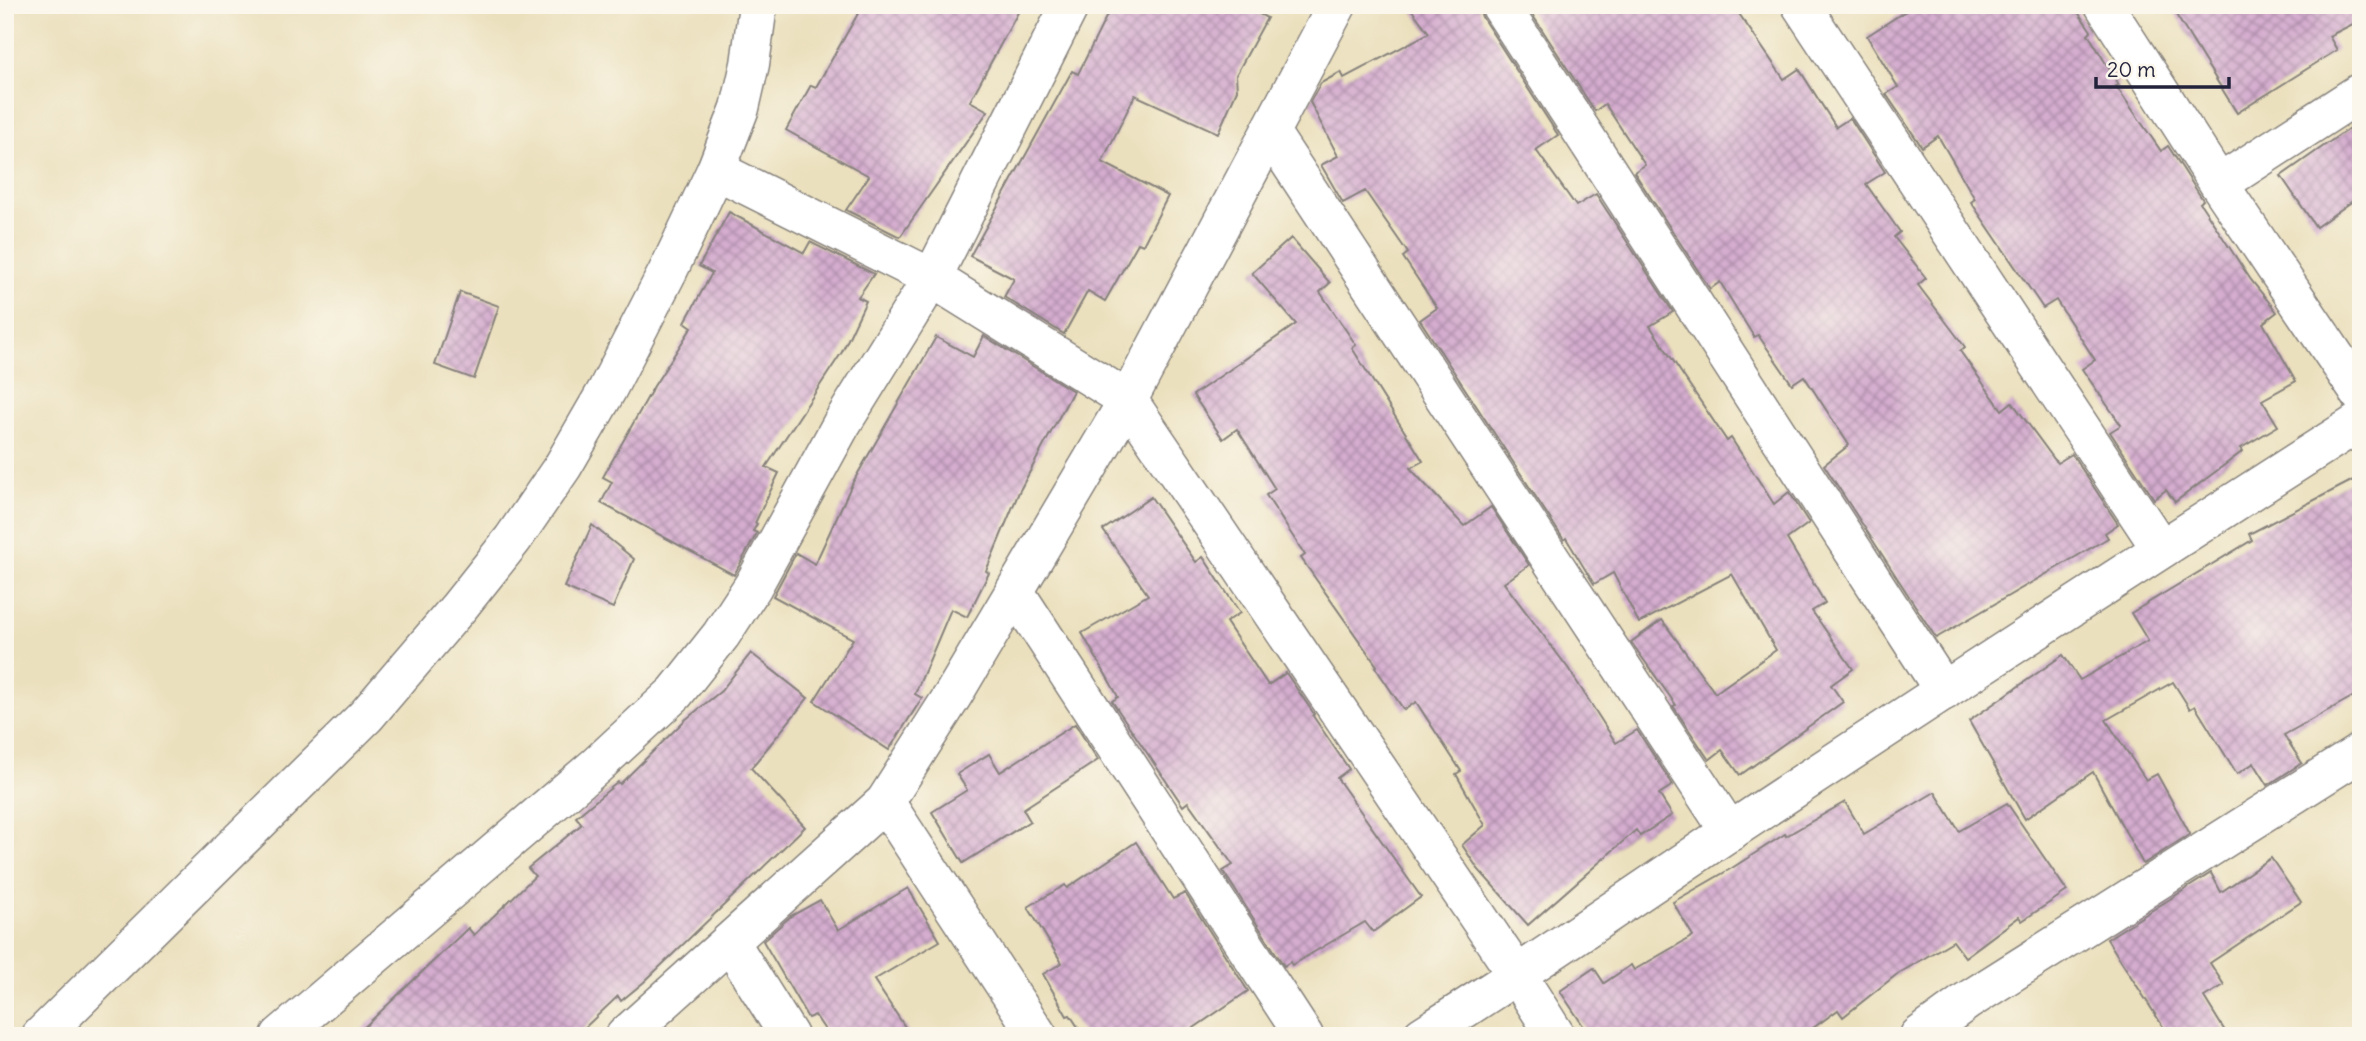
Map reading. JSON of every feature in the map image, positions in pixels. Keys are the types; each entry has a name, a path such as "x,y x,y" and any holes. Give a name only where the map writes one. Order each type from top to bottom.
{"street":[{"path":"41,1036 366,716 513,539 563,466 607,390 716,170 740,108 750,64 758,5"},
{"path":"280,1036 536,818 675,693 721,635 752,586 841,425 932,278 1070,5"},
{"path":"625,1036 885,802 1015,592 1128,400 1337,5"},
{"path":"1500,5 1944,691"},
{"path":"1801,5 2161,549"},
{"path":"2104,5 2219,184 2361,395"},
{"path":"2219,184 2361,92"},
{"path":"1270,132 1730,832"},
{"path":"716,170 932,278 1128,400 1518,975 1556,1036"},
{"path":"1422,1036 1944,691 2361,421"},
{"path":"1015,592 1304,1036"},
{"path":"1919,1036 1967,1002 2361,752"},
{"path":"885,802 1038,1036"},
{"path":"730,942 789,1036"}],"building":[{"path":"863,5 1022,5 970,101 988,111 900,237 846,210 869,176 786,130 811,85 816,87"},
{"path":"1112,5 1243,5 1267,18 1236,75 1237,90 1218,133 1135,95 1102,162 1168,196 1143,245 1138,243 1105,301 1088,291 1064,334 1004,297 1014,279 970,256 1072,71 1078,74"},
{"path":"1408,5 1478,5 1482,17 1558,135 1536,150 1576,206 1596,194 1673,312 1650,326 1727,441 1731,438 1774,504 1789,492 1809,523 1787,539 1825,603 1812,611 1853,669 1831,685 1843,702 1740,775 1722,750 1709,760 1673,706 1676,705 1631,642 1662,620 1715,693 1776,650 1732,574 1639,623 1613,573 1594,584 1420,320 1437,308 1403,257 1408,253 1365,191 1343,203 1321,165 1338,156 1310,102 1321,83 1341,72 1344,78 1429,33"},
{"path":"1526,5 1733,5 1784,79 1799,69 1836,127 1850,118 1885,172 1866,184 1900,232 1894,237 1926,278 1918,285 1965,347 1960,351 2002,410 2012,402 2057,463 2072,454 2118,524 2105,533 2108,538 1936,638 1824,465 1849,445 1804,376 1792,384 1758,335 1754,337 1720,282 1710,289 1634,172 1645,165 1605,104 1595,111"},
{"path":"1915,5 2073,5 2091,31 2088,34 2119,85 2116,86 2161,151 2168,146 2203,200 2200,203 2251,280 2277,312 2263,323 2296,381 2262,400 2278,426 2241,448 2243,451 2175,502 2166,490 2154,499 2110,432 2121,425 2082,369 2095,360 2056,300 2043,308 1971,202 1975,199 1938,136 1922,147 1886,94 1898,87 1867,36"},
{"path":"2170,5 2361,5 2361,20 2329,36 2337,50 2237,113"},
{"path":"2361,120 2361,195 2316,227 2281,176"},
{"path":"729,212 804,253 810,242 874,274 858,297 866,301 842,352 766,467 779,473 755,523 757,524 753,531 757,533 734,575 601,503 612,482 603,477 654,386 692,327 685,322 712,273 699,266"},
{"path":"1291,238 1330,283 1320,292 1356,345 1352,348 1423,461 1410,468 1464,526 1491,507 1529,565 1504,583 1568,668 1616,743 1637,730 1673,785 1659,794 1672,815 1640,836 1636,830 1528,925 1478,869 1462,845 1485,825 1456,774 1461,771 1416,702 1404,710 1375,667 1377,666 1301,558 1305,555 1266,495 1275,489 1237,429 1223,439 1193,395 1296,324 1252,273"},
{"path":"460,292 499,306 474,379 435,365"},
{"path":"984,336 1073,391 1019,492 986,571 989,573 967,617 951,609 915,694 922,698 889,750 814,701 853,639 773,596 796,553 815,564 853,482 936,337 973,357"},
{"path":"2361,476 2361,692 2284,735 2302,763 2268,785 2254,763 2237,774 2195,706 2190,709 2173,682 2106,720 2146,780 2157,774 2190,834 2143,864 2093,772 2025,819 1969,721 2063,655 2080,680 2148,641 2131,613 2252,540 2249,534"},
{"path":"1151,497 1196,562 1203,557 1240,613 1226,622 1268,685 1286,673 1314,714 1349,769 1337,778 1421,897 1373,932 1365,922 1292,965 1290,962 1284,966 1223,871 1233,865 1188,802 1183,806 1112,701 1118,697 1082,633 1148,595 1103,530"},
{"path":"592,525 634,559 613,608 564,587"},
{"path":"751,653 808,698 751,768 805,827 644,982 621,1001 618,996 576,1036 355,1036 468,928 474,935 535,876 528,868 582,824 576,817 618,782 620,784 685,720 721,691"},
{"path":"1075,724 1098,760 1023,809 1030,821 963,863 932,812 967,790 957,774 989,754 1000,772"},
{"path":"1935,792 1959,831 2007,803 2067,891 2022,921 2019,917 1965,957 1953,941 1896,975 1843,1017 1838,1010 1802,1036 1590,1036 1560,991 1594,968 1604,983 1631,965 1634,970 1693,936 1673,902 1785,834 1786,836 1845,802 1864,834"},
{"path":"1136,842 1173,899 1185,893 1248,991 1182,1036 1084,1036 1070,1015 1067,1016 1043,974 1062,963 1028,907 1065,885 1067,888"},
{"path":"2271,858 2301,902 2210,963 2224,985 2204,997 2228,1036 2169,1036 2107,939 2211,873 2221,892"},
{"path":"908,888 940,941 874,980 911,1036 829,1036 815,1015 808,1018 763,941 791,916 820,900 838,930"}]}
